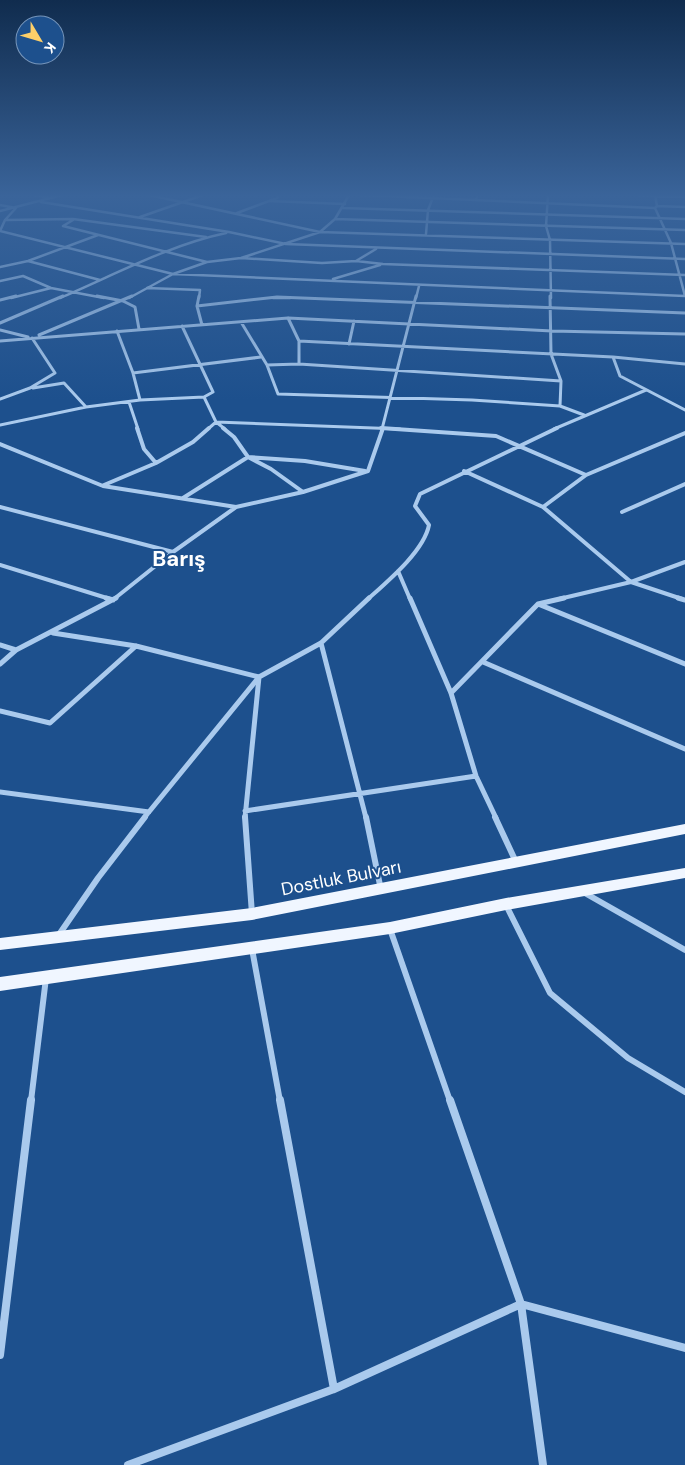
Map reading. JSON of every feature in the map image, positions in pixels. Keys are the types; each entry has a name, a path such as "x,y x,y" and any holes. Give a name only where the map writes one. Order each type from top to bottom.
{"main road":[{"name":"Dostluk Bulvarı","path":"0,944 252,914 685,829"},
{"path":"0,984 390,928 506,904 685,873"}],"street":[{"path":"0,267 17,263"},
{"path":"37,263 100,280"},
{"path":"129,263 173,274 685,296 677,263"},
{"path":"0,323 139,263"},
{"path":"0,330 32,338 123,301 173,274 204,263"},
{"path":"379,263 685,275"},
{"path":"550,263 551,354 561,381 560,406"},
{"path":"329,280 383,264"},
{"path":"0,280 23,276 51,288 123,301 135,307 139,329"},
{"path":"368,471 384,428 402,347 419,286"},
{"path":"0,300 51,288"},
{"path":"147,288 200,290 197,306 202,325"},
{"path":"197,306 277,297 414,304 551,307 685,313"},
{"path":"0,341 288,318 552,331 685,334"},
{"path":"288,318 299,341 299,364"},
{"path":"350,344 354,321"},
{"path":"242,322 266,365 278,394 392,397 560,406 584,415"},
{"path":"0,425 86,407 140,400 204,397 213,392 182,326"},
{"path":"117,331 133,373 140,400"},
{"path":"0,399 30,388 55,373 32,338"},
{"path":"299,341 640,358 685,364"},
{"path":"133,373 261,357"},
{"path":"613,357 620,376 685,410"},
{"path":"266,365 299,364 561,381"},
{"path":"30,388 64,383 86,407"},
{"path":"58,936 98,878 149,812 260,677 321,642 398,571 429,532 429,525 416,506 417,498 424,491 584,415 646,390"},
{"path":"204,397 216,422 234,437 248,457 271,469 303,492"},
{"path":"129,402 144,448 156,463"},
{"path":"103,486 156,463 193,442 216,422 384,428 496,436 586,475"},
{"path":"543,507 586,475 685,433"},
{"path":"0,444 103,486 236,506 303,492 368,471"},
{"path":"183,498 248,457 305,461 368,471"},
{"path":"464,471 543,507 631,582 685,600"},
{"path":"622,512 685,484"},
{"path":"0,664 16,650 114,600 173,552 236,506"},
{"path":"0,507 173,552"},
{"path":"451,693 538,604 631,582 685,562"},
{"path":"0,565 114,600"},
{"path":"398,571 451,693 476,776 516,863"},
{"path":"538,604 685,664"},
{"path":"52,633 136,646 260,677"},
{"path":"321,642 361,794 381,890"},
{"path":"0,645 16,650"},
{"path":"0,711 50,724 136,646"},
{"path":"483,662 685,749"},
{"path":"252,914 245,811 260,677"},
{"path":"245,811 476,776"},
{"path":"0,792 149,812"},
{"path":"581,891 685,950"},
{"path":"506,904 550,994 628,1058 685,1092"},
{"path":"390,928 522,1304 542,1465"},
{"path":"252,948 334,1389"},
{"path":"0,1355 46,976"},
{"path":"128,1465 334,1389 522,1304 685,1348"}],"district":[{"name":"Barış","path":"179,558"}]}
